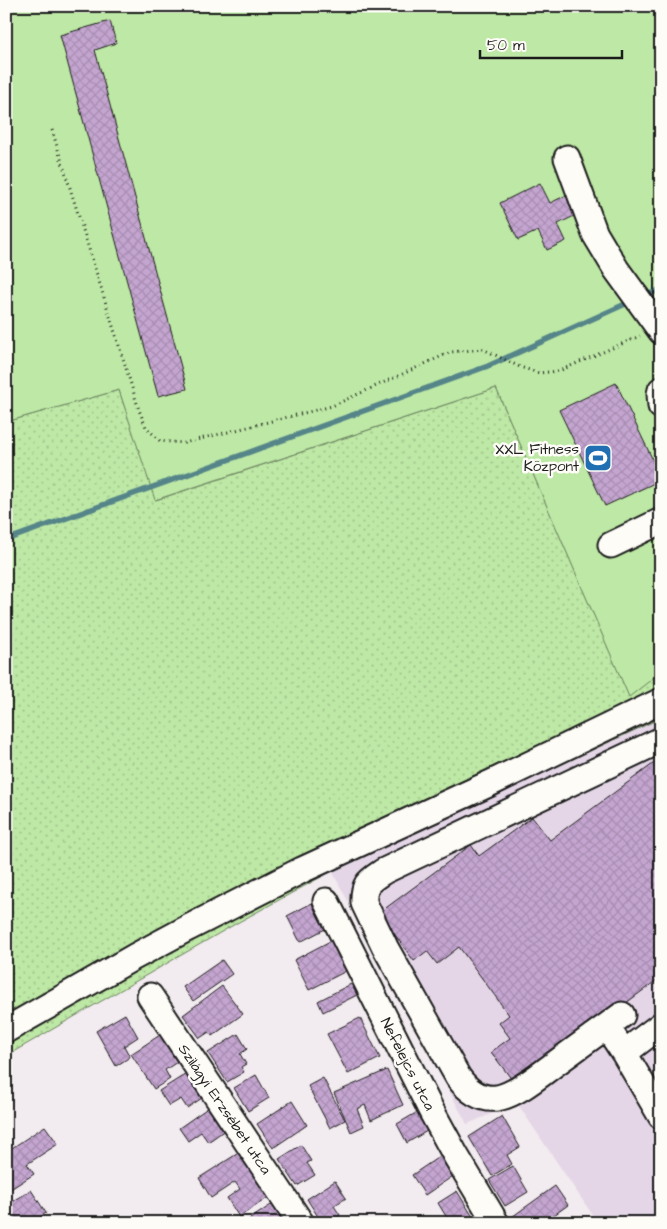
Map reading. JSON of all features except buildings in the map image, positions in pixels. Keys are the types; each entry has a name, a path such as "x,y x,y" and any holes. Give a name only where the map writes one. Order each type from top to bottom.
{"street":[{"path":"567,158 595,234 616,269 659,329"},
{"path":"661,390 661,406"},
{"path":"611,545 661,520"},
{"path":"6,1030 142,953 302,870 493,782 661,701"},
{"path":"661,740 384,870 368,883 365,888 364,903 385,947 458,1077 473,1092 490,1098 510,1094 529,1083 614,1021 624,1052 661,1116"},
{"name":"Nefelejcs utca","path":"326,901 432,1112 496,1223"},
{"name":"Szilágyi Erzsébet utca","path":"150,996 301,1223"},
{"path":"624,1052 661,1025"}],"path":[{"path":"52,130 139,410 146,427 160,441 184,443 332,406 451,352 483,349 520,367 539,373 558,371 659,329"}],"shaded area":[{"path":"661,718 661,1223 598,1223 517,1103 467,1124 332,871"}],"green space":[{"path":"6,6 661,6 661,672 629,697 496,388 155,500 119,390 6,422"},
{"path":"496,388 629,696 661,672 661,718 332,871 237,923 6,1056 6,422 119,390 156,500"}],"waterway":[{"path":"643,297 661,289"},
{"path":"6,540 488,366 632,301"}],"place":[{"name":"XXL Fitness Központ","path":"598,458"}]}
